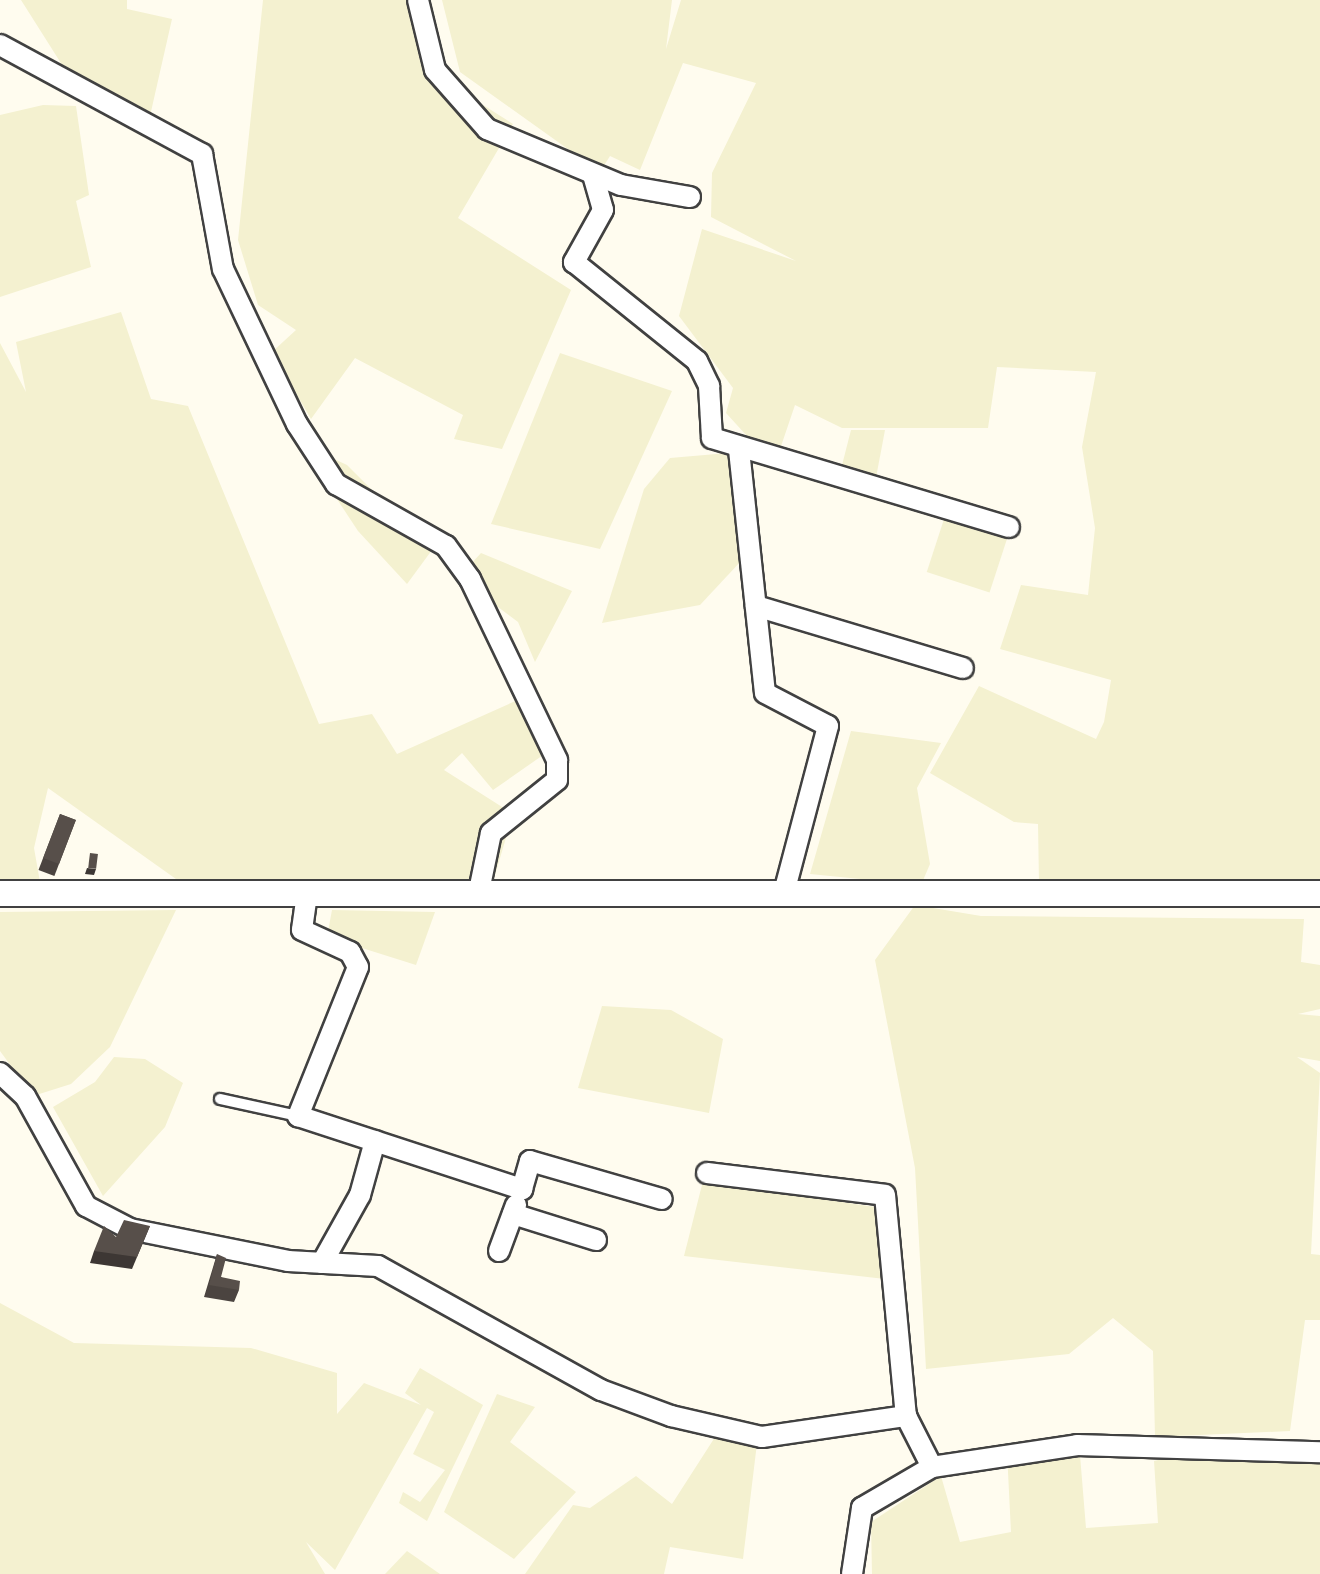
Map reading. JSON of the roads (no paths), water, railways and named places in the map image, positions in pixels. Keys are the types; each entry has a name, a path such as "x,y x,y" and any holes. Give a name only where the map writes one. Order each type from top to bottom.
{"street":[{"path":"418,0 435,70 453,100 487,129 593,175 690,198"},
{"path":"0,45 202,154 223,269 297,424 336,484 446,546 470,579 557,760 557,780 491,833 480,890"},
{"path":"593,175 603,210 574,262 688,351 709,386 712,438 739,450 1009,528"},
{"path":"739,450 765,693 828,726 784,889"},
{"path":"756,606 963,668"},
{"path":"0,893 784,889 1320,894"},
{"path":"307,894 302,930 350,952 358,968 298,1116 522,1189"},
{"path":"0,1074 25,1096 86,1206 130,1229 322,1263 378,1266 602,1390 672,1416 762,1437 906,1416"},
{"path":"322,1263 360,1196 375,1141"},
{"path":"499,1251 530,1162 662,1199"},
{"path":"707,1173 885,1195 906,1416 932,1467"},
{"path":"513,1214 596,1240"},
{"path":"852,1574 862,1508 932,1467 1077,1446 1320,1452"}],"lane":[{"path":"220,1100 298,1116"}]}
